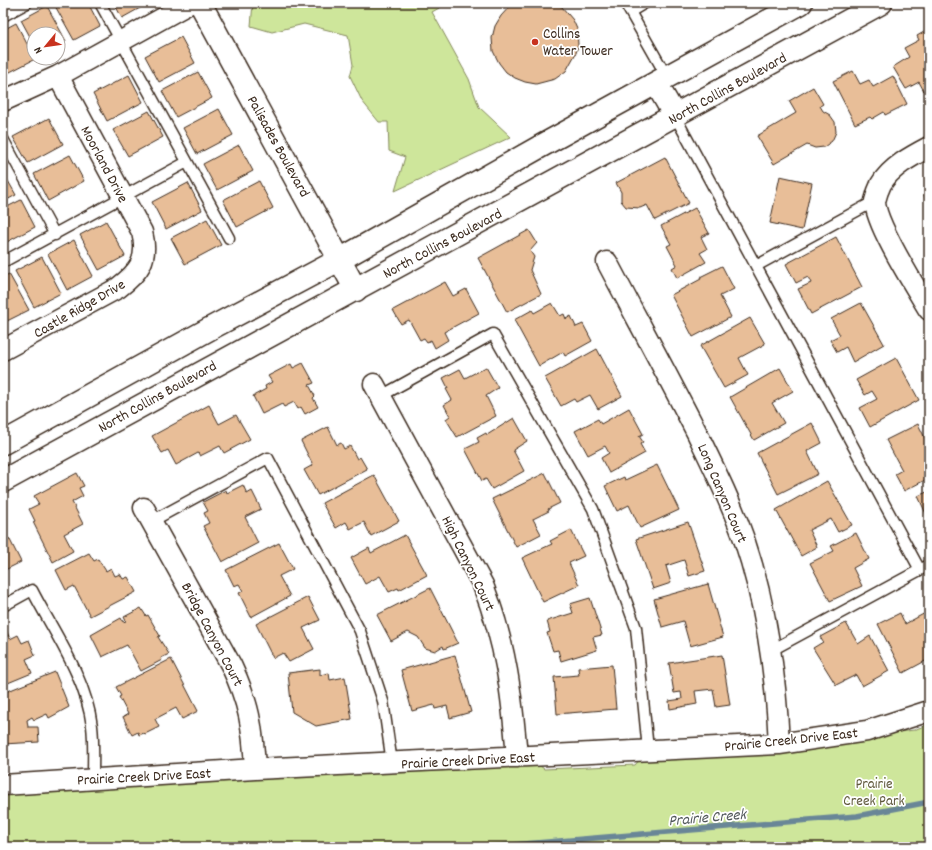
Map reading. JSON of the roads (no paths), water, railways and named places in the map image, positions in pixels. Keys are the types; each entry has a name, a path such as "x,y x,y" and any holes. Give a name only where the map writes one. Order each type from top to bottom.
{"main road":[{"name":"Palisades Boulevard","path":"200,3 341,259 356,290"},
{"path":"3,443 213,327 341,259 801,3"},
{"name":"North Collins Boulevard","path":"3,481 881,3"},
{"path":"662,80 675,116"}],"street":[{"path":"3,101 58,76 190,3"},
{"name":"Moorland Drive","path":"58,76 142,232 144,254"},
{"path":"929,147 902,163 889,173 881,184 875,201 884,231 929,310"},
{"name":"Castle Ridge Drive","path":"3,350 118,288 132,278 140,266 144,254"},
{"name":"Long Canyon Court","path":"607,262 675,389 722,483 746,546 768,634 778,717 778,744"},
{"name":"High Canyon Court","path":"378,390 483,585 493,612 508,669 517,757"},
{"name":"Bridge Canyon Court","path":"148,515 231,665 243,692 254,735 255,769"},
{"name":"Prairie Creek Drive East","path":"3,785 93,778 255,769 778,744 867,731 929,711"}],"lane":[{"path":"3,16 27,3"},
{"path":"100,3 229,238"},
{"path":"645,3 627,7 662,80"},
{"path":"675,116 756,266 925,567 770,651"},
{"path":"3,140 55,235"},
{"path":"3,262 187,162"},
{"path":"756,266 875,201"},
{"path":"378,390 493,334 593,509 636,628 648,750"},
{"path":"148,515 268,458 360,631 382,701 392,763"},
{"path":"3,606 32,590 75,670 85,698 92,726 93,778"}],"waterway":[{"name":"Prairie Creek","path":"487,847 857,816 929,802"}],"place":[{"name":"Collins Water Tower","path":"535,42"}],"park label":[{"name":"Prairie Creek Park","path":"874,792"}]}
